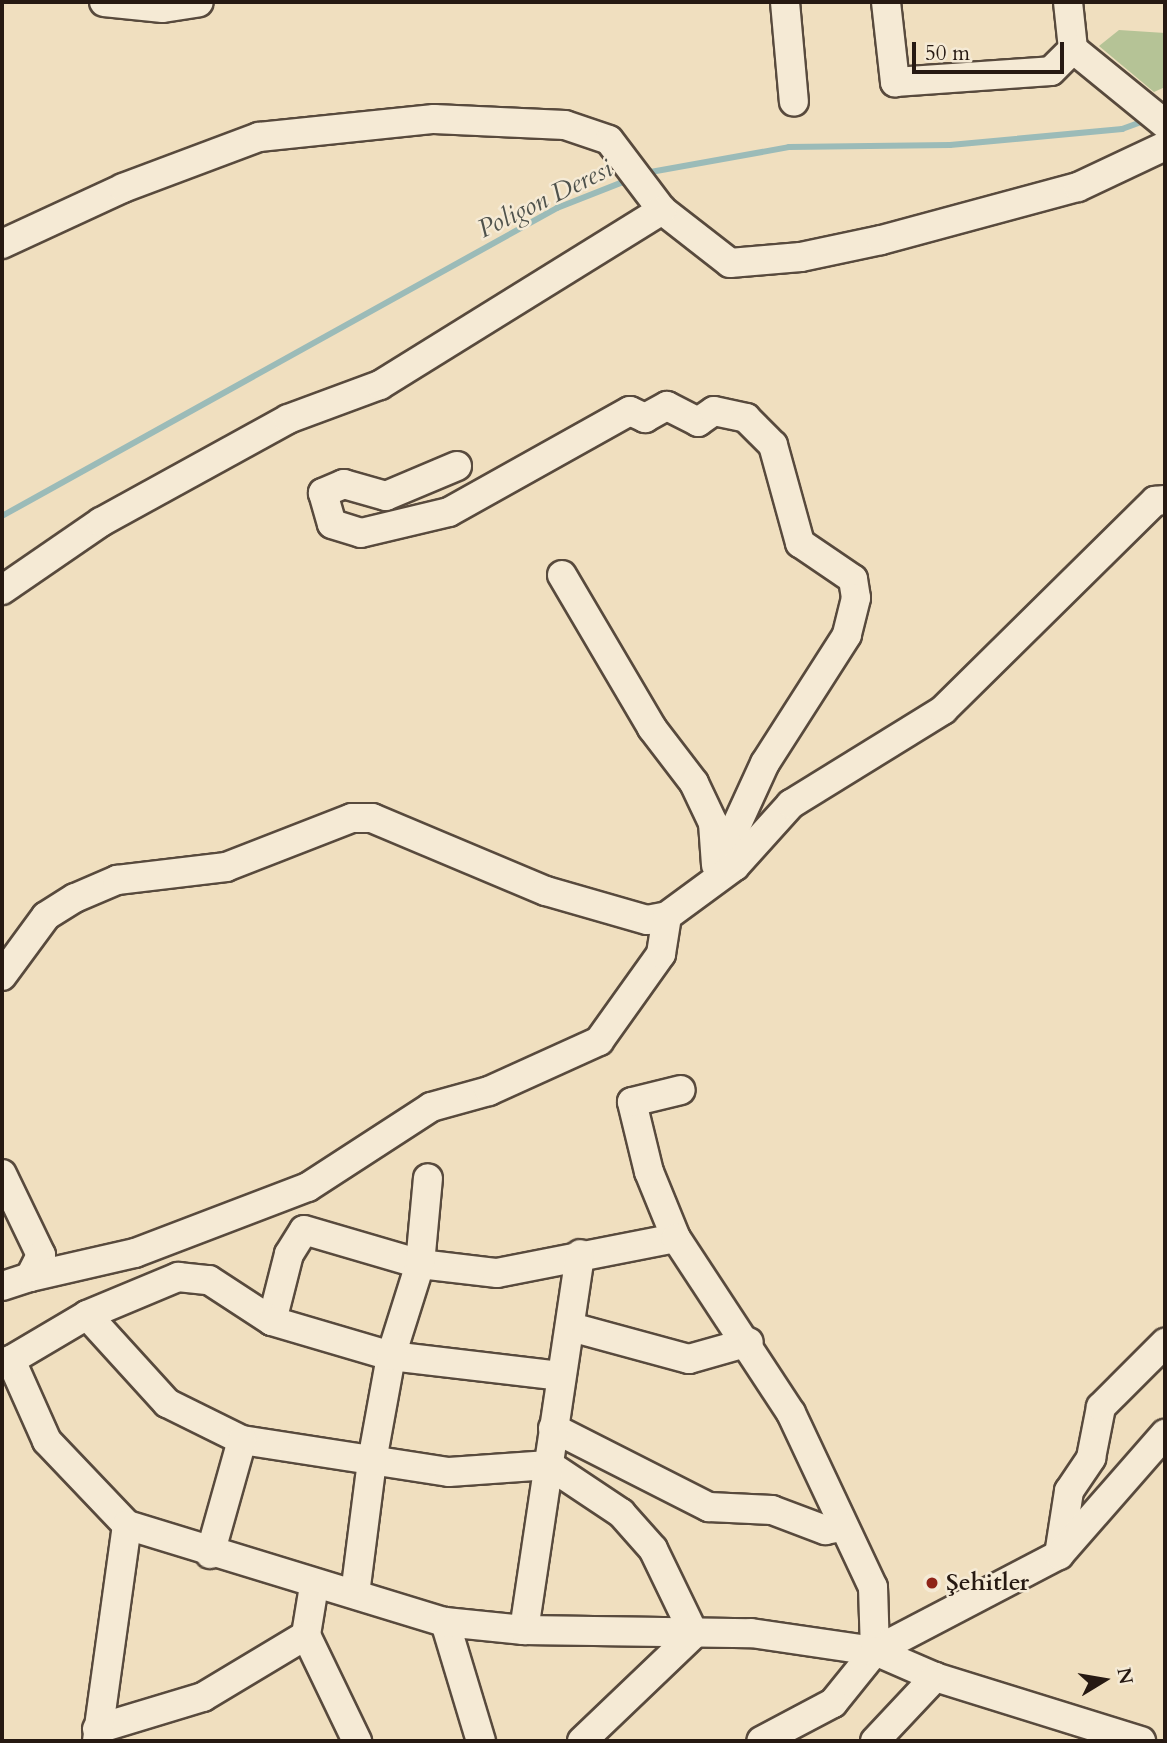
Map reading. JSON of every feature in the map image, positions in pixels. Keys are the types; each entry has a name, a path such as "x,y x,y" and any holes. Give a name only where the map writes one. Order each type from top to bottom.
{"street":[{"path":"104,2 163,8 199,2"},
{"path":"785,2 794,102"},
{"path":"886,2 894,82 1051,71 1073,49"},
{"path":"1068,2 1073,49 1165,124"},
{"path":"2,244 123,188 259,137 434,119 565,125 609,140 662,210 730,262 801,257 1078,187 1165,146"},
{"path":"2,590 101,522 288,419 380,385 662,210"},
{"path":"457,466 386,496 344,484 323,493 332,524 361,533 449,512 630,411 645,418 667,406 698,422 714,411 746,418 773,445 800,543 853,579 856,598 847,635 754,786 728,844 726,872"},
{"path":"2,976 46,916 75,898 117,880 226,867 352,818 372,818 546,891 647,920 667,916 726,872 791,804 943,710 1154,501 1165,500"},
{"path":"562,575 652,728 694,783 713,823 726,872"},
{"path":"2,1286 135,1253 308,1187 431,1107 489,1091 598,1041 661,954 667,916"},
{"path":"681,1090 632,1102 649,1172 676,1238 748,1342 791,1413 840,1528 873,1587 875,1651"},
{"path":"2,1174 41,1255 30,1277"},
{"path":"355,1594 372,1461 391,1356 420,1264 428,1178"},
{"path":"272,1321 289,1254 303,1230 420,1264 497,1273 580,1254 676,1238"},
{"path":"524,1630 580,1254"},
{"path":"560,1376 391,1356 272,1321 209,1280 177,1278 88,1315 10,1360 47,1441 127,1525 210,1554 445,1622 524,1630 751,1633 875,1651 935,1677 1141,1741"},
{"path":"88,1315 167,1402 242,1440 449,1472 549,1465 611,1505 653,1549 694,1634"},
{"path":"571,1327 689,1359 748,1342"},
{"path":"1059,1555 1069,1491 1091,1458 1101,1407 1165,1343"},
{"path":"553,1428 709,1507 772,1510 825,1530 840,1528"},
{"path":"761,1741 833,1703 875,1651 1059,1555 1165,1434"},
{"path":"210,1554 242,1440"},
{"path":"127,1525 97,1735 203,1697 306,1635"},
{"path":"314,1586 306,1635 357,1741"},
{"path":"445,1622 481,1741"},
{"path":"582,1741 694,1634"},
{"path":"875,1741 935,1677"}],"green space":[{"path":"1119,30 1165,33 1165,87 1154,92 1099,46"}],"waterway":[{"name":"Poligon Deresi","path":"645,173 789,147 950,145 1122,129 1147,120"},
{"name":"Poligon Deresi","path":"2,516 557,208 628,180"}],"place":[{"name":"Şehitler","path":"932,1583"}]}
